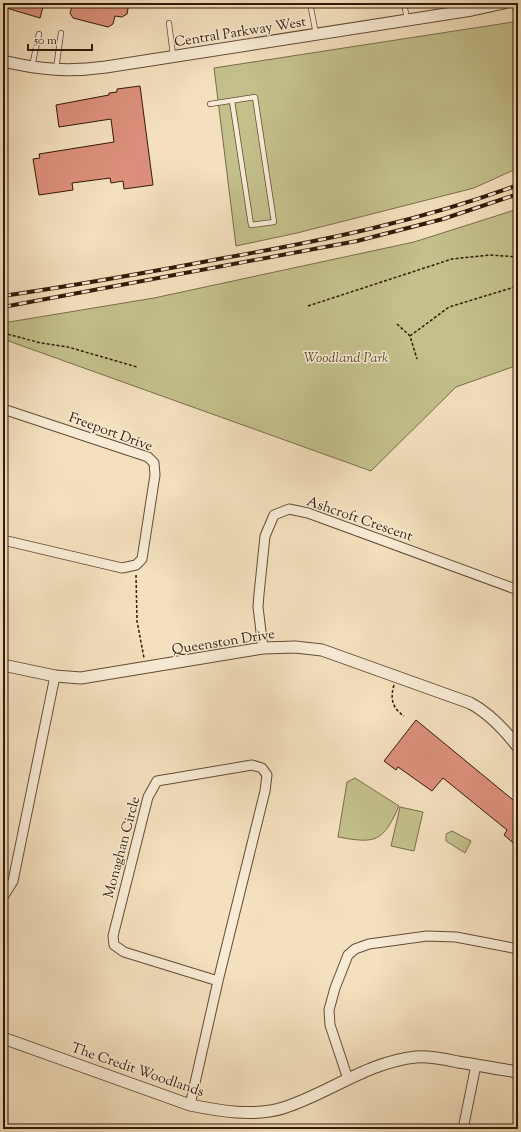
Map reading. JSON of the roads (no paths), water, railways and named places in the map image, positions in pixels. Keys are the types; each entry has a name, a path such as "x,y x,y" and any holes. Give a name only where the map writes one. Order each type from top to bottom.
{"street":[{"name":"Central Parkway West","path":"3,61 32,68 56,70 106,68 472,10 504,3"},
{"name":"Freeport Drive","path":"3,409 148,457 154,463 155,475 142,559 136,565 122,568 3,540"},
{"name":"Ashcroft Crescent","path":"263,648 258,607 265,536 268,525 274,515 289,509 308,513 518,590"},
{"name":"Queenston Drive","path":"3,665 55,676 81,678 263,648 295,647 322,650 452,696 481,709 500,726 518,747"},
{"path":"3,897 13,882 55,676"},
{"name":"Monaghan Circle","path":"190,1105 218,981 266,791 266,776 262,768 252,765 156,781 148,797 113,936 114,945 124,952 218,981"},
{"path":"348,1079 330,1025 329,1010 348,955 355,949 369,944 427,936 456,937 518,949"},
{"name":"The Credit Woodlands","path":"3,1038 190,1105 218,1111 239,1113 282,1108 308,1099 380,1065 415,1057 430,1057 518,1072"},
{"path":"463,1129 476,1065"}],"lane":[{"path":"310,3 316,34"},
{"path":"404,3 407,20"},
{"path":"169,23 173,57"},
{"path":"56,70 61,33"},
{"path":"32,68 39,34"},
{"path":"210,104 255,97 274,222 252,225 232,101"}],"railway":[{"path":"3,296 142,273 336,236 445,209 518,185"},
{"path":"3,307 357,241 443,219 518,194"}],"park label":[{"name":"Woodland Park","path":"346,357"}]}
